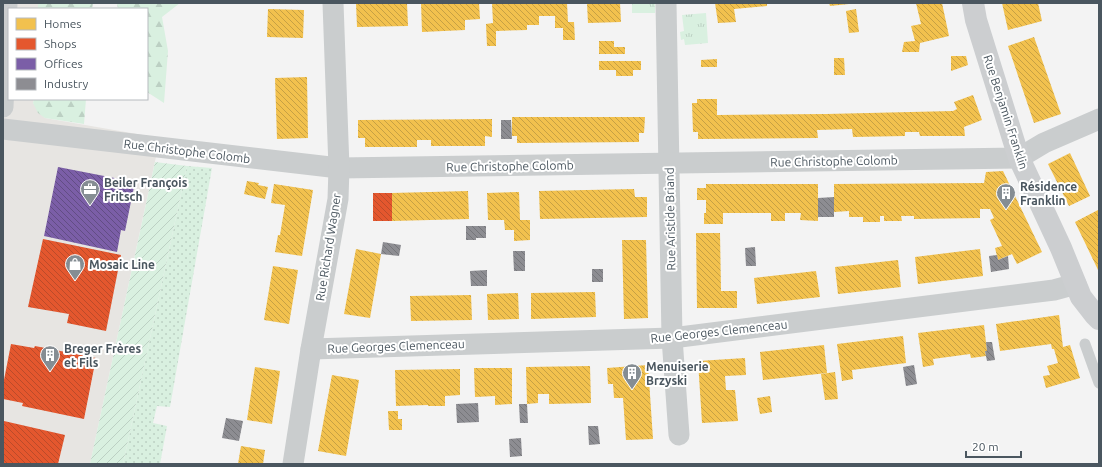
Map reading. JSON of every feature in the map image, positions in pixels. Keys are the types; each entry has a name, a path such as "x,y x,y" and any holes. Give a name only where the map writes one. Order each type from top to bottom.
{"street":[{"path":"3,106 7,3"},
{"name":"Rue Richard Wagner","path":"293,464 311,349 338,199 333,3"},
{"name":"Rue Aristide Briand","path":"666,3 672,338 679,435"},
{"name":"Rue Benjamin Franklin","path":"972,3 976,20 1020,158 1062,248 1081,297 1093,312"},
{"path":"1020,158 1044,144 1099,119"},
{"name":"Rue Christophe Colomb","path":"3,129 338,168 1020,158"},
{"name":"Rue Georges Clemenceau","path":"311,349 672,338 1054,290 1076,284"}],"lane":[{"path":"1085,344 1099,383"}],"shaded area":[{"path":"3,3 38,3 38,8 8,8 8,100 34,100 33,103 45,118 160,138 90,464 3,464"}],"green space":[{"path":"38,3 93,3 92,8 38,8"},
{"path":"117,3 180,3 162,17 168,51 164,103 148,93 148,8 118,8"},
{"path":"632,3 655,3 655,13 632,13"},
{"path":"706,13 708,43 685,45 684,39 681,40 680,32 684,31 682,15"},
{"path":"34,100 86,100 84,124 45,118 38,113 33,103"},
{"path":"155,162 187,166 123,464 90,464"},
{"path":"187,166 212,168 170,407 157,406 153,423 167,426 160,464 123,464"}],"building: Homes":[{"path":"356,3 407,3 408,26 357,27"},
{"path":"421,3 479,3 480,19 465,20 465,30 422,32"},
{"path":"492,3 567,3 568,22 574,22 575,40 563,40 563,28 555,28 555,16 539,16 539,25 527,25 527,30 496,31 496,46 487,46 486,24 493,23"},
{"path":"587,3 620,3 621,22 588,23"},
{"path":"715,3 767,3 767,6 734,9 736,22 718,23"},
{"path":"829,3 849,3 849,4 830,6"},
{"path":"916,3 942,3 949,36 920,43 919,52 902,52 904,42 915,41 911,26 921,24"},
{"path":"1002,3 1038,3 1042,21 1008,30"},
{"path":"268,9 304,10 303,38 267,37"},
{"path":"856,9 859,32 849,33 846,11"},
{"path":"1034,37 1061,114 1034,123 1008,46"},
{"path":"599,41 614,41 614,47 625,47 625,54 599,54"},
{"path":"951,56 966,56 968,65 951,71"},
{"path":"834,58 844,58 845,75 834,75"},
{"path":"717,59 717,67 701,67 701,60"},
{"path":"599,61 641,61 641,70 633,70 633,76 616,76 616,70 599,70"},
{"path":"307,77 308,138 277,139 275,78"},
{"path":"973,95 982,120 964,127 965,136 920,136 919,132 905,132 905,136 853,137 852,129 817,130 818,138 698,139 698,132 693,132 692,103 697,103 697,99 717,99 717,115 826,114 953,111 957,109 954,102"},
{"path":"512,117 645,117 644,133 639,133 639,142 517,143 517,136 512,136"},
{"path":"492,119 492,137 485,136 485,146 431,146 431,140 417,140 417,147 365,147 365,138 358,138 358,120"},
{"path":"1070,153 1090,196 1069,206 1048,164"},
{"path":"1003,171 1042,252 1017,264 1012,254 998,260 995,248 1002,246 990,220 994,218 990,209 980,209 980,218 914,219 914,216 901,216 902,221 884,221 884,216 880,216 880,222 863,222 863,217 849,217 849,211 834,212 834,184 984,183 986,172"},
{"path":"247,181 259,183 258,185 268,187 265,199 244,194"},
{"path":"274,184 313,190 302,256 275,252 278,235 280,235 285,205 271,203"},
{"path":"706,184 818,184 818,221 800,220 801,213 785,213 785,221 771,221 771,213 723,213 723,224 704,224 706,200 697,200 697,188 706,188"},
{"path":"634,189 635,197 647,197 647,217 540,219 539,191"},
{"path":"468,191 469,219 392,221 392,193"},
{"path":"519,192 520,220 530,220 530,240 514,241 514,230 505,230 504,220 488,220 487,193"},
{"path":"1098,210 1099,212 1099,272 1075,222"},
{"path":"696,233 720,233 721,291 737,291 737,308 697,308"},
{"path":"622,240 646,240 648,318 624,319"},
{"path":"356,249 381,254 370,318 344,314"},
{"path":"980,249 983,276 918,284 915,257"},
{"path":"898,260 901,287 838,294 835,267"},
{"path":"273,266 298,270 289,324 264,320"},
{"path":"816,271 820,297 757,304 754,278"},
{"path":"595,292 596,317 531,319 531,293"},
{"path":"518,293 519,319 488,320 487,294"},
{"path":"471,295 472,320 411,321 410,296"},
{"path":"1059,315 1063,347 1070,345 1080,378 1046,388 1043,376 1050,375 1047,366 1058,363 1051,344 1000,351 996,324"},
{"path":"984,325 987,351 985,351 986,356 971,358 970,354 933,359 934,365 923,367 918,333"},
{"path":"903,336 906,363 852,370 853,379 842,381 837,344"},
{"path":"824,345 827,373 763,380 760,352"},
{"path":"745,358 746,375 725,376 726,390 735,390 738,421 702,423 698,361"},
{"path":"648,365 653,439 626,440 623,398 614,398 613,384 608,384 607,368"},
{"path":"590,366 591,403 549,404 549,394 538,394 538,403 527,404 526,367"},
{"path":"255,367 280,371 272,424 247,420"},
{"path":"474,368 512,368 512,404 495,405 495,396 475,397"},
{"path":"460,369 460,395 445,396 445,406 396,406 395,370"},
{"path":"835,372 838,399 825,400 821,374"},
{"path":"332,375 359,380 346,456 318,451"},
{"path":"770,396 772,412 760,414 757,398"},
{"path":"388,411 398,411 398,419 402,419 402,430 389,430"},
{"path":"241,446 265,450 263,464 238,464"}],"building: Shops":[{"path":"373,193 392,193 392,221 373,221"},
{"name":"Mosaic Line","path":"43,239 121,255 106,331 67,323 69,314 28,307"},
{"name":"Breger Frères et Fils","path":"11,344 34,348 35,346 96,358 84,419 22,406 23,403 3,399 3,385"},
{"path":"4,421 65,435 58,464 3,463"}],"building: Offices":[{"name":"Beiler François Fritsch","path":"58,167 135,182 125,231 121,230 117,252 44,236"}],"building: Industry":[{"path":"501,120 511,120 512,139 501,139"},
{"path":"834,197 834,217 818,217 818,198"},
{"path":"466,226 486,226 486,238 466,240"},
{"path":"383,242 401,245 399,256 381,254"},
{"path":"755,247 756,266 746,266 745,248"},
{"path":"513,251 525,251 525,271 514,271"},
{"path":"997,255 998,260 1008,256 1009,269 991,272 989,256"},
{"path":"592,269 603,269 603,282 592,282"},
{"path":"487,270 487,286 471,286 470,271"},
{"path":"986,342 992,342 995,360 987,361 985,351 987,351"},
{"path":"914,365 917,384 906,386 903,367"},
{"path":"478,403 479,422 457,423 456,404"},
{"path":"519,404 527,404 528,423 520,423"},
{"path":"226,418 243,421 239,441 222,438"},
{"path":"588,426 598,426 600,444 589,445"},
{"path":"521,438 522,456 510,457 509,439"}],"place":[{"name":"Beiler François Fritsch","path":"90,206"},
{"name":"Résidence Franklin","path":"1006,210"},
{"name":"Mosaic Line","path":"75,281"},
{"name":"Breger Frères et Fils","path":"50,372"},
{"name":"Menuiserie Brzyski","path":"632,390"}]}
